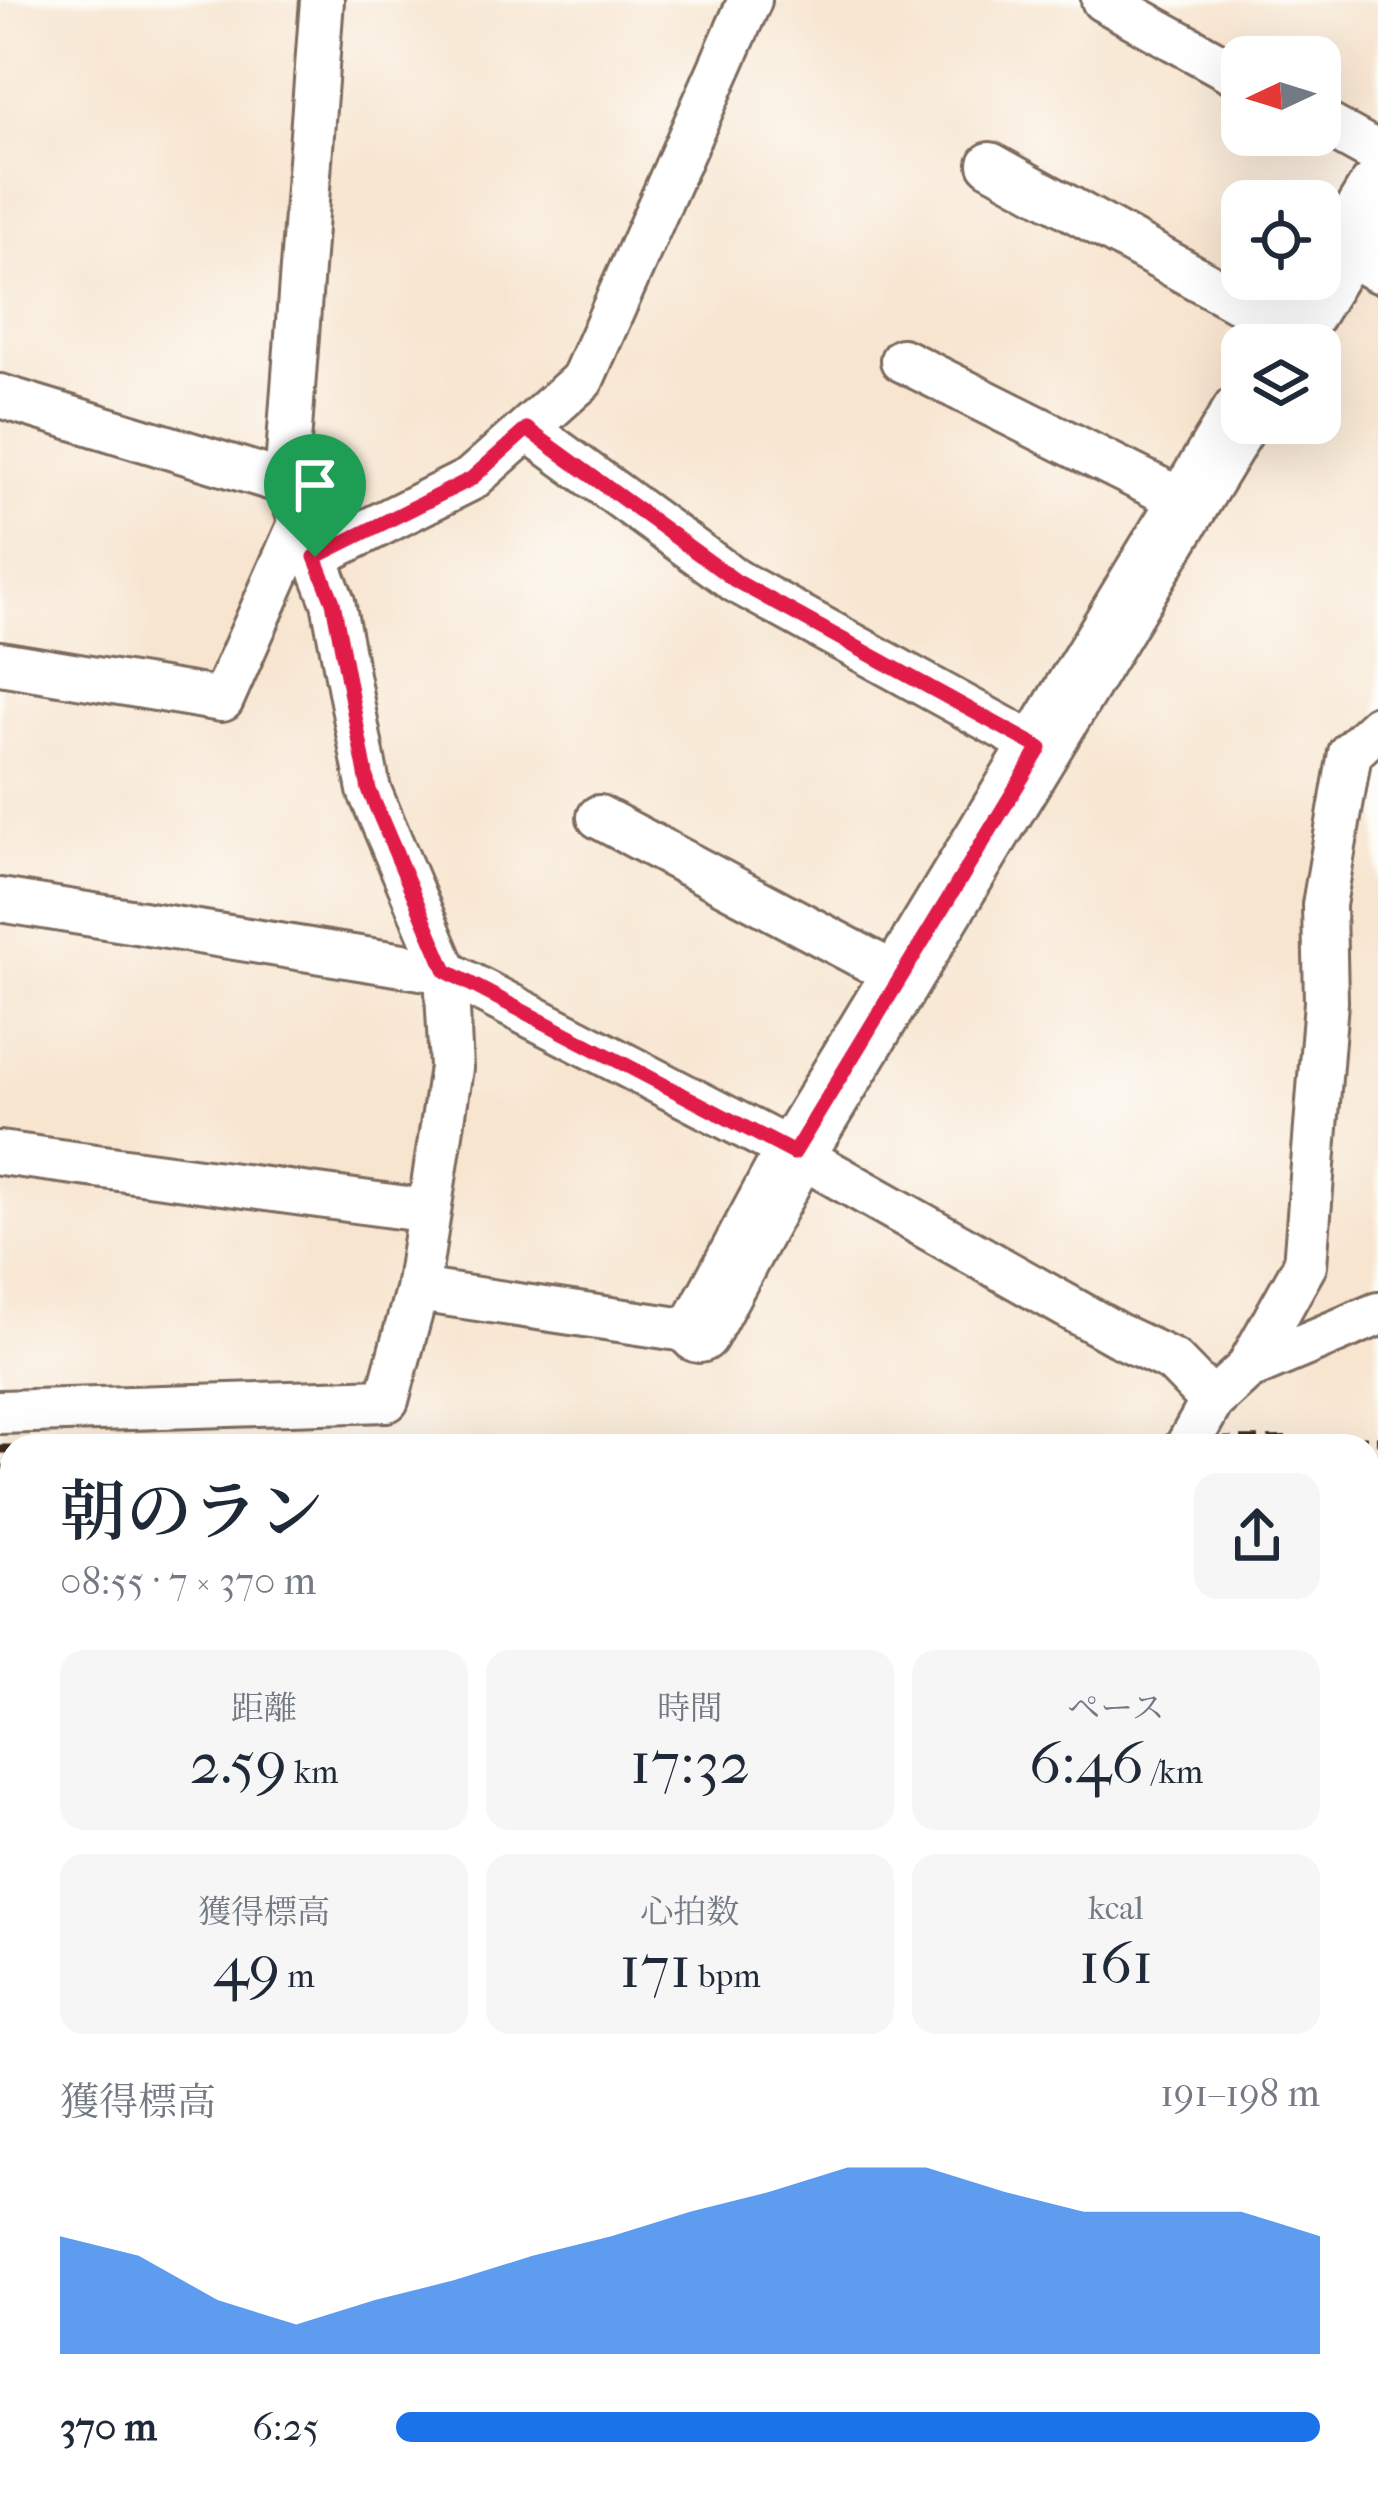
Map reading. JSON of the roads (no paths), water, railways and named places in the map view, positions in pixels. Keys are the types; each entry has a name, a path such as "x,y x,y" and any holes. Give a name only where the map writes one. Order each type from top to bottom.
{"street":[{"path":"0,663 222,700 300,521 322,0"},
{"path":"0,396 300,521 471,479 582,380 750,0"},
{"path":"1103,0 1221,65"},
{"path":"1341,133 1378,153"},
{"path":"990,164 1264,324"},
{"path":"1301,324 1361,261 1378,191"},
{"path":"902,360 1188,503"},
{"path":"527,429 736,581 1040,748"},
{"path":"417,1290 700,1332 794,1153 1224,444"},
{"path":"0,1412 388,1400 417,1290 451,1068 446,971 369,790 333,602 300,521"},
{"path":"1194,1434 1212,1401 1247,1369 1305,1265 1326,1002 1324,905 1350,753 1378,727"},
{"path":"599,818 901,977"},
{"path":"0,900 446,971 794,1153 1118,1335 1173,1361 1212,1401"},
{"path":"0,1153 429,1210"},
{"path":"1247,1369 1378,1314"}]}
